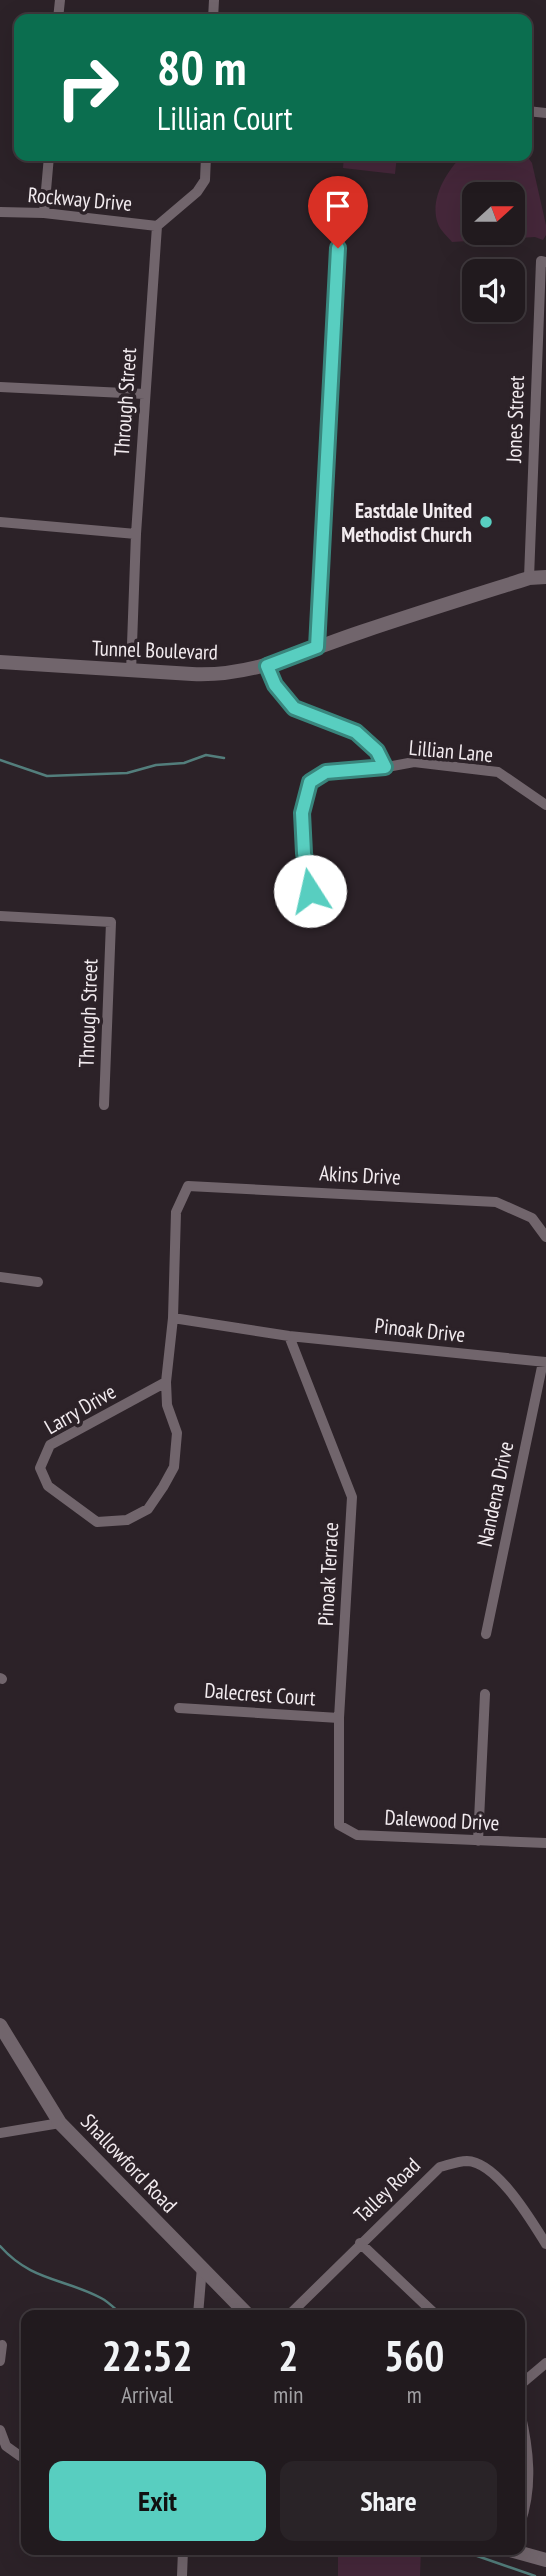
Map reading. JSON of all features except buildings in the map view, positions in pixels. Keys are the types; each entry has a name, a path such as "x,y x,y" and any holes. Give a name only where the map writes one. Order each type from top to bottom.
{"main road":[{"name":"Tunnel Boulevard","path":"0,662 214,675 267,666 529,578 546,577"},
{"name":"Shallowford Road","path":"0,2025 60,2123 243,2310"},
{"path":"525,2554 546,2560"}],"street":[{"path":"44,213 49,161"},
{"path":"157,226 197,192 205,180 206,161"},
{"name":"Rockway Drive","path":"0,212 44,213 157,226"},
{"name":"Through Street","path":"131,671 136,534 157,226"},
{"path":"317,647 338,248"},
{"name":"Jones Street","path":"529,578 543,261"},
{"path":"0,387 145,394"},
{"path":"0,522 136,534"},
{"name":"Lillian Lane","path":"267,666 275,685 294,708 356,732 377,751 385,767"},
{"name":"Lillian Lane","path":"321,915 310,891 302,813 310,782 326,772 371,769 414,762 498,772 546,805"},
{"name":"Through Street","path":"0,916 111,922 104,1105"},
{"name":"Akins Drive","path":"176,1212 188,1186 496,1202 532,1218 546,1237"},
{"name":"Larry Drive","path":"166,1382 50,1445 40,1468 48,1486 96,1522 127,1520 148,1509 174,1467 177,1433 167,1405 166,1382 173,1318 176,1212"},
{"path":"0,1277 38,1282"},
{"name":"Pinoak Drive","path":"173,1318 289,1336 544,1362"},
{"name":"Pinoak Terrace","path":"289,1336 352,1497 339,1718 339,1825"},
{"name":"Nandena Drive","path":"486,1634 544,1362"},
{"path":"478,1841 485,1694"},
{"name":"Dalecrest Court","path":"179,1708 339,1718"},
{"name":"Dalewood Drive","path":"339,1825 357,1835 546,1843"},
{"path":"0,2133 60,2123"},
{"name":"Talley Road","path":"294,2310 440,2167 468,2161 486,2166 524,2208 546,2244"},
{"path":"360,2243 431,2310"},
{"path":"198,2310 202,2267"},
{"path":"0,2361 2,2345"},
{"path":"525,2381 546,2363"},
{"path":"0,2430 6,2446 21,2456"},
{"path":"525,2436 529,2473 525,2510"},
{"path":"182,2576 183,2555"}],"shaded area":[{"path":"344,161 396,161 395,174 343,168"},
{"path":"458,161 531,161 546,235 543,240 525,238 525,182 462,182 462,241 452,242 439,226 436,215 437,196"},
{"path":"338,2555 421,2555 420,2576 338,2576"}],"waterway":[{"path":"0,760 47,776 127,773 156,765 184,763 206,755 224,758"},
{"path":"0,2246 36,2273 87,2291 116,2310"},
{"path":"474,2555 535,2576"}],"place":[{"name":"Eastdale United Methodist Church","path":"486,522"}],"route":[{"path":"310,891 302,813 310,782 326,772 385,767 377,751 356,732 294,708 275,685 267,666 317,647 338,248"}]}
